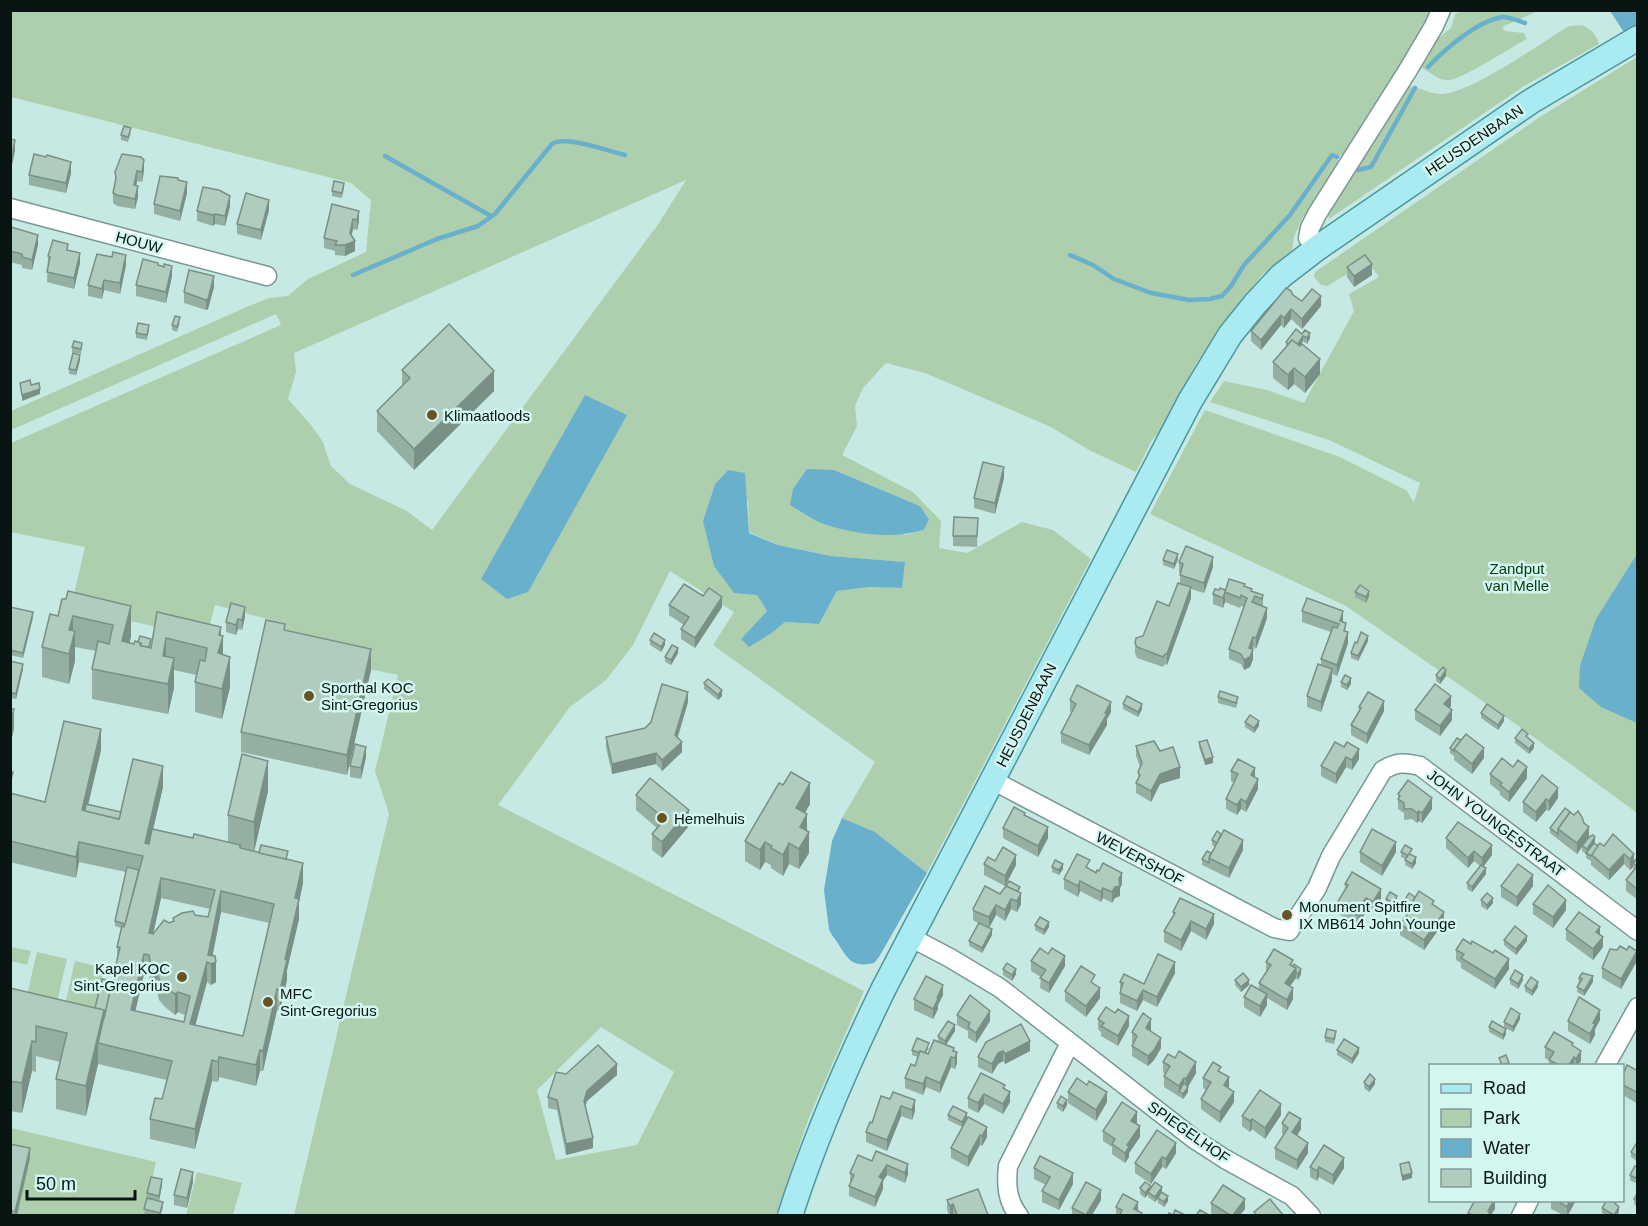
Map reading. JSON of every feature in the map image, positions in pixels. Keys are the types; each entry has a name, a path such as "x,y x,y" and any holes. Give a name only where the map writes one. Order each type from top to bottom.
{"main road":[{"name":"HEUSDENBAAN","path":"790,1215 802,1176 838,1083 910,937 1208,370 1230,335 1281,276 1316,249 1530,102 1638,38"}],"street":[{"path":"1316,249 1308,237 1317,214 1413,61 1441,10"},
{"name":"HOUW","path":"10,208 267,276"},
{"name":"JOHN YOUNGESTRAAT","path":"1289,931 1317,888 1331,855 1383,770 1395,763 1405,762 1419,766 1638,931"},
{"name":"WEVERSHOF","path":"992,780 1274,928 1289,931"},
{"name":"SPIEGELHOF","path":"910,937 1000,988 1194,1139 1226,1160 1292,1196 1311,1215"},
{"path":"1606,1064 1638,1007"},
{"path":"1020,1215 1009,1200 1008,1167 1070,1043"}],"green space":[{"path":"10,11 1433,11 1347,153 1337,157 1339,165 1303,217 1294,237 1292,250 1262,275 1222,324 1197,362 1136,472 1089,450 1051,427 925,373 886,363 863,388 855,406 857,426 842,455 913,492 941,521 939,548 967,553 1022,522 1053,530 1091,559 927,873 875,832 842,818 875,762 713,645 734,612 670,571 633,645 606,680 570,707 498,805 864,991 808,1120 776,1215 294,1215 389,814 375,771 398,675 284,651 266,641 271,620 215,605 208,632 186,634 71,607 85,547 10,532 11,443 281,325 276,314 11,430 11,411 249,306 269,298 288,296 308,279 366,252 371,200 351,183 11,97","holes":["686,180 659,223 432,530 407,511 350,484 331,466 323,442 288,399 296,372 294,353","728,470 748,502 749,532 778,545 831,556 904,562 902,588 870,587 837,591 819,624 785,622 773,632 741,639 767,611 703,521 715,484","834,470 920,506 929,518 924,530 905,535","601,1027 674,1072 637,1145 556,1160 537,1090"]},
{"path":"1463,11 1538,11 1502,27 1505,31 1524,33 1527,39 1457,78 1446,80 1434,76 1420,66 1434,42 1451,28 1455,14"},
{"path":"1582,25 1593,33 1599,44 1524,86 1329,219 1328,213 1408,87 1439,94 1456,91 1488,76 1569,26"},
{"name":"Zandput van Melle","path":"1637,57 1637,813 1520,727 1346,606 1150,514 1205,410 1340,457 1406,490 1414,502 1420,483 1329,440 1210,402 1224,381 1267,390 1304,403 1354,311 1349,294 1379,277 1368,262 1327,286 1321,285 1314,277 1315,272 1540,117"},
{"path":"12,947 31,951 27,965 11,961"},
{"path":"37,952 67,959 55,1010 25,1003"},
{"path":"75,961 104,968 92,1020 63,1013"},
{"path":"11,1128 156,1162 144,1215 17,1215"},
{"path":"197,1172 242,1183 233,1215 186,1215"}],"water":[{"path":"1610,11 1637,11 1637,52"},
{"path":"585,395 627,415 528,592 507,599 481,579"},
{"path":"807,469 834,470 920,506 929,519 924,530 876,535 839,528 813,519 790,505 793,489"},
{"path":"728,470 745,473 749,533 778,545 831,556 905,562 902,588 870,587 837,591 819,624 785,622 749,647 741,639 767,611 757,595 734,593 714,566 703,521 715,484"},
{"path":"1637,554 1637,723 1601,707 1579,688 1580,666 1596,619"},
{"path":"842,818 875,832 927,873 874,963 860,964 851,961 829,929 824,890 832,841"}],"building":[{"path":"124,126 131,128 128,137 121,135"},
{"path":"10,139 15,140 10,165"},
{"path":"34,154 71,162 66,183 29,175"},
{"path":"122,154 141,157 144,160 142,172 137,171 134,185 138,186 135,199 113,193 115,172"},
{"path":"160,176 178,178 178,180 187,182 180,211 154,204"},
{"path":"334,181 344,183 342,193 332,191"},
{"path":"203,187 219,190 230,196 225,216 197,211"},
{"path":"246,193 269,200 261,230 237,224"},
{"path":"332,204 359,211 357,220 353,219 350,233 355,241 345,245 335,245 337,241 324,238"},
{"path":"11,227 38,235 32,260 10,251"},
{"path":"53,240 68,244 67,250 80,253 74,278 47,272 50,257 48,256"},
{"path":"113,252 126,255 120,283 104,280 102,289 88,285 97,254 112,257"},
{"path":"1365,255 1372,264 1354,276 1347,267"},
{"path":"143,259 164,267 164,264 172,266 166,292 136,285"},
{"path":"189,270 214,276 208,299 184,292"},
{"path":"1286,288 1302,301 1312,289 1321,296 1302,319 1291,309 1284,318 1281,315 1261,340 1251,331"},
{"path":"175,316 180,317 177,327 172,325"},
{"path":"138,323 149,325 147,335 136,333"},
{"name":"Klimaatloods","path":"449,324 494,371 414,449 377,411 410,378 402,370"},
{"path":"1296,329 1302,334 1305,330 1310,333 1307,338 1303,336 1298,344 1292,340 1289,344 1286,342"},
{"path":"1292,340 1300,346 1302,344 1320,359 1305,377 1294,368 1288,375 1273,362"},
{"path":"74,341 82,343 81,349 72,347"},
{"path":"73,353 80,355 76,370 69,369"},
{"path":"30,380 31,385 39,383 40,389 22,395 20,383"},
{"path":"983,462 1004,467 995,503 974,498"},
{"path":"954,517 978,518 977,536 953,536"},
{"path":"1186,546 1213,557 1204,583 1180,575 1183,564 1179,562"},
{"path":"1167,550 1178,554 1174,564 1163,560"},
{"path":"1229,579 1245,584 1244,586 1252,589 1251,591 1263,595 1262,599 1255,596 1252,602 1267,608 1256,638 1253,637 1249,648 1253,649 1250,657 1244,660 1241,654 1229,649 1247,598 1241,595 1240,598 1225,592"},
{"path":"1178,583 1191,587 1167,654 1163,657 1137,647 1136,638 1143,636 1157,601 1169,606"},
{"path":"684,584 703,596 709,588 722,597 695,638 681,629 689,617 669,605"},
{"path":"1360,585 1369,591 1366,597 1355,592"},
{"path":"1220,588 1225,592 1223,598 1213,594 1215,589"},
{"path":"68,591 131,606 122,641 134,644 135,641 151,648 157,612 221,627 219,635 223,636 218,653 230,657 222,689 195,682 200,660 205,661 207,648 166,638 163,656 174,658 168,684 92,669 98,641 109,644 113,625 73,616 69,630 75,631 69,654 42,647 50,614 58,616 62,599 66,599"},
{"path":"1307,598 1343,611 1340,621 1346,623 1344,631 1348,632 1337,665 1321,659 1333,627 1337,628 1339,624 1302,611"},
{"path":"231,603 245,607 242,620 238,619 236,625 226,622"},
{"path":"10,607 33,612 23,653 10,650"},
{"name":"Sporthal KOC Sint-Gregorius","path":"266,620 285,624 284,630 371,649 347,755 241,732"},
{"path":"1361,632 1368,636 1358,656 1351,653"},
{"path":"654,633 665,640 661,647 650,640"},
{"path":"140,636 151,639 149,647 141,646 138,642"},
{"path":"672,645 678,648 671,660 665,657"},
{"path":"10,661 23,664 16,694 10,692"},
{"path":"1318,664 1332,669 1321,702 1307,696"},
{"path":"1443,667 1446,670 1440,679 1436,675"},
{"path":"1345,675 1351,678 1347,685 1341,682"},
{"path":"708,679 722,690 718,695 704,683"},
{"path":"662,684 688,692 675,735 682,742 662,760 656,753 612,764 606,737 645,728 651,722"},
{"path":"1435,684 1451,696 1444,704 1452,710 1440,726 1415,710"},
{"path":"1077,685 1111,702 1105,713 1107,714 1089,745 1061,733 1076,704 1070,700"},
{"path":"1220,691 1238,697 1236,703 1218,697"},
{"path":"1368,692 1384,701 1367,734 1351,725"},
{"path":"1127,696 1142,704 1138,712 1123,704"},
{"path":"1487,704 1504,716 1498,725 1481,713"},
{"path":"10,708 14,709 10,726"},
{"path":"1250,715 1259,721 1254,728 1245,722"},
{"path":"64,721 101,729 82,810 119,819 133,759 163,766 145,843 149,844 152,829 193,838 194,834 303,863 295,898 299,899 285,959 287,960 280,990 277,989 263,1051 260,1050 256,1065 219,1057 218,1062 212,1060 195,1129 150,1119 155,1098 162,1099 172,1061 98,1043 120,947 117,947 122,926 124,927 143,856 79,842 76,857 10,841 10,793 45,802","holes":["161,878 215,890 208,917 195,915 193,911 182,913 169,923 164,920 153,934 149,933","221,891 274,904 243,1036 190,1024 207,962 211,964 216,962 215,956 208,955","144,954 149,955 152,972 157,971 165,987 175,994 178,992 190,996 184,1022 131,1010"]},
{"path":"1522,729 1534,743 1529,749 1515,738"},
{"path":"1466,734 1484,748 1472,764 1454,749"},
{"path":"1457,738 1461,740 1454,751 1450,748"},
{"path":"1207,740 1213,757 1205,760 1199,742"},
{"path":"1154,741 1160,751 1173,747 1180,767 1160,774 1151,791 1136,783 1142,763 1136,746"},
{"path":"1335,742 1344,747 1347,742 1359,749 1352,760 1346,757 1336,774 1321,766"},
{"path":"355,744 366,747 361,768 350,766"},
{"path":"242,754 268,761 254,822 228,815"},
{"path":"1502,758 1513,767 1518,760 1527,767 1509,792 1490,774"},
{"path":"1238,759 1255,768 1251,775 1258,779 1246,802 1241,799 1237,805 1226,799 1238,774 1231,771"},
{"path":"791,772 810,783 796,808 807,814 800,827 809,832 799,849 789,843 783,855 765,842 760,850 745,841 779,783 783,785"},
{"path":"1542,775 1558,788 1549,801 1546,799 1536,812 1523,802"},
{"path":"650,778 689,810 662,842 652,834 665,819 636,795"},
{"path":"1408,780 1432,798 1422,813 1404,809 1404,803 1398,799 1400,796 1398,794"},
{"path":"86,804 121,812 119,819 85,811"},
{"path":"1014,807 1025,813 1024,815 1048,827 1038,846 1003,828"},
{"path":"1565,808 1570,812 1558,829 1558,834 1550,828"},
{"path":"1578,811 1584,823 1589,827 1577,843 1558,829 1570,812 1574,815"},
{"path":"1458,822 1492,845 1482,858 1474,851 1468,858 1446,838"},
{"path":"1372,829 1396,842 1382,866 1360,852"},
{"path":"1224,830 1243,840 1229,868 1209,858"},
{"path":"1217,831 1221,834 1217,843 1212,840"},
{"path":"1613,834 1634,854 1630,859 1624,854 1609,870 1591,854 1600,843 1604,846"},
{"path":"1593,835 1595,837 1587,849 1582,846 1589,837"},
{"path":"1594,843 1598,846 1591,856 1586,853"},
{"path":"261,845 288,851 286,859 259,853"},
{"path":"1405,845 1412,849 1409,854 1416,857 1412,864 1405,860 1408,855 1401,852"},
{"path":"1003,847 1016,855 1005,876 984,864 988,857 995,861"},
{"path":"1207,851 1211,853 1209,863 1202,859"},
{"path":"1077,854 1090,860 1086,867 1096,873 1103,863 1122,873 1119,879 1120,886 1115,887 1112,892 1103,888 1101,892 1080,881 1078,886 1064,879"},
{"path":"1638,857 1638,865 1637,866 1633,863"},
{"path":"1055,860 1063,864 1059,870 1052,867"},
{"path":"1518,864 1533,875 1517,897 1501,886"},
{"path":"1481,865 1486,868 1472,887 1467,883"},
{"path":"1638,865 1638,888 1637,889 1626,880"},
{"path":"127,867 139,870 125,924 115,921"},
{"path":"1352,872 1381,889 1373,902 1366,898 1358,915 1337,903 1348,885 1345,884"},
{"path":"1009,881 1020,887 1017,892 1006,886"},
{"path":"1548,885 1566,900 1553,917 1533,904"},
{"path":"985,886 1000,894 1006,886 1021,893 1017,901 1011,899 1005,910 996,905 989,917 973,909"},
{"path":"1419,891 1434,901 1432,904 1444,912 1424,940 1400,924 1411,910 1409,907"},
{"path":"1390,892 1397,896 1393,903 1386,899"},
{"path":"1409,893 1415,897 1408,912 1401,906"},
{"path":"1487,893 1493,898 1487,905 1481,900"},
{"path":"1180,898 1214,914 1206,929 1191,921 1181,940 1164,931 1175,913 1173,912"},
{"path":"1579,912 1600,927 1596,932 1603,937 1593,949 1566,929"},
{"path":"1040,917 1049,922 1044,930 1035,925"},
{"path":"979,923 992,929 982,948 969,941"},
{"path":"1515,926 1527,936 1516,949 1504,940"},
{"path":"1463,939 1471,944 1472,941 1493,953 1495,950 1509,959 1495,979 1461,958 1464,954 1456,950"},
{"path":"1620,946 1627,950 1629,946 1637,951 1621,979 1602,968 1610,949 1617,950"},
{"path":"1040,948 1048,954 1052,948 1065,956 1049,983 1040,978 1046,970 1031,961"},
{"path":"1274,949 1293,960 1290,965 1296,968 1285,983 1293,988 1287,1000 1259,983 1271,965 1266,962"},
{"path":"1158,954 1175,962 1157,997 1143,990 1137,1001 1120,993 1123,983 1120,982 1124,974 1144,984"},
{"path":"1007,963 1016,969 1012,975 1003,969"},
{"path":"1294,964 1301,969 1298,974 1293,966"},
{"path":"1081,966 1095,975 1091,982 1100,988 1086,1006 1065,991"},
{"path":"1515,970 1523,975 1518,984 1510,979"},
{"path":"1243,973 1249,980 1241,987 1235,980"},
{"path":"1582,973 1593,976 1584,991 1577,987 1582,979 1579,978"},
{"path":"926,976 943,985 933,1009 914,999"},
{"path":"1531,977 1538,982 1532,991 1525,986"},
{"path":"102,979 112,981 104,1019 104,1010 95,1008"},
{"path":"1251,985 1267,994 1260,1006 1244,997"},
{"path":"10,988 104,1010 86,1086 56,1079 67,1033 36,1026 36,1042 32,1041 22,1083 10,1081"},
{"path":"970,995 990,1011 976,1033 968,1027 970,1023 957,1015"},
{"path":"1579,997 1600,1010 1590,1034 1568,1021"},
{"path":"1106,1007 1115,1013 1118,1009 1129,1016 1118,1036 1101,1026 1104,1023 1098,1019"},
{"path":"1511,1008 1520,1014 1513,1027 1504,1022"},
{"path":"1143,1013 1151,1019 1146,1028 1161,1038 1148,1056 1132,1046 1137,1036 1132,1032"},
{"path":"948,1021 955,1025 945,1041 938,1036"},
{"path":"1492,1021 1506,1029 1503,1035 1489,1027"},
{"path":"1021,1024 1030,1041 1005,1054 1003,1051 998,1053 992,1064 978,1057 986,1042"},
{"path":"1327,1029 1336,1031 1334,1039 1325,1037"},
{"path":"1554,1032 1573,1043 1572,1045 1581,1051 1570,1064 1557,1064 1549,1060 1554,1052 1545,1047"},
{"path":"917,1038 929,1043 925,1053 912,1050"},
{"path":"1344,1039 1359,1048 1352,1059 1337,1050"},
{"path":"934,1040 954,1048 953,1051 957,1052 955,1058 951,1057 940,1083 926,1077 923,1084 905,1078 911,1064 915,1066 920,1051 928,1054"},
{"path":"598,1045 617,1064 587,1091 584,1101 593,1138 566,1144 557,1100 548,1097 556,1072 566,1074"},
{"path":"1179,1051 1196,1062 1179,1086 1164,1076 1170,1066 1163,1062 1168,1054 1175,1058"},
{"path":"1506,1055 1509,1063 1502,1064 1499,1058"},
{"path":"1213,1062 1221,1067 1218,1071 1229,1077 1224,1085 1234,1092 1220,1112 1201,1099 1211,1082 1203,1078"},
{"path":"1627,1065 1638,1071 1638,1093 1624,1086 1624,1072"},
{"path":"981,1073 1005,1085 1003,1088 1010,1092 1003,1104 984,1094 978,1103 968,1098"},
{"path":"1370,1074 1375,1079 1369,1087 1364,1082"},
{"path":"1077,1078 1087,1085 1089,1081 1107,1092 1096,1110 1068,1092"},
{"path":"1184,1083 1188,1087 1183,1094 1179,1091"},
{"path":"1260,1090 1281,1104 1265,1128 1252,1119 1250,1121 1242,1116"},
{"path":"893,1092 915,1100 912,1110 901,1106 887,1140 866,1132 870,1122 872,1123 881,1096 890,1099"},
{"path":"1061,1096 1067,1100 1063,1106 1057,1103"},
{"path":"1122,1102 1137,1112 1131,1121 1140,1126 1127,1145 1129,1147 1125,1153 1112,1144 1115,1139 1103,1131"},
{"path":"953,1106 967,1113 962,1122 948,1115"},
{"path":"1289,1112 1301,1119 1292,1132 1308,1143 1297,1160 1275,1148 1288,1128 1282,1123"},
{"path":"968,1117 987,1127 968,1157 951,1148"},
{"path":"1157,1130 1176,1143 1166,1159 1162,1157 1151,1174 1135,1163"},
{"path":"10,1144 30,1148 15,1212 10,1210"},
{"path":"1636,1144 1638,1145 1638,1157 1631,1152"},
{"path":"1324,1145 1344,1158 1333,1175 1319,1167 1317,1171 1310,1167"},
{"path":"876,1151 908,1164 905,1173 887,1165 879,1177 883,1179 875,1197 849,1186 854,1175 850,1173 858,1155 872,1161"},
{"path":"1040,1156 1073,1173 1059,1200 1042,1191 1050,1177 1034,1168"},
{"path":"1409,1162 1412,1173 1402,1176 1400,1164"},
{"path":"1635,1166 1638,1167 1638,1174 1635,1178 1630,1175"},
{"path":"181,1169 193,1172 187,1198 174,1195"},
{"path":"151,1177 162,1179 159,1196 147,1193"},
{"path":"1086,1182 1101,1190 1086,1215 1072,1208"},
{"path":"1145,1182 1151,1186 1145,1193 1140,1188"},
{"path":"1155,1182 1162,1187 1155,1197 1148,1192"},
{"path":"1223,1185 1245,1199 1233,1215 1211,1203"},
{"path":"978,1189 988,1215 957,1215 953,1204 950,1206 947,1200"},
{"path":"1161,1192 1168,1196 1164,1202 1158,1198"},
{"path":"1123,1194 1138,1202 1134,1209 1142,1213 1141,1215 1120,1215 1122,1210 1116,1207"},
{"path":"147,1198 163,1202 160,1213 144,1209"},
{"path":"1270,1199 1283,1215 1256,1215 1254,1212"},
{"path":"1474,1202 1493,1202 1488,1215 1468,1213"},
{"path":"1558,1202 1569,1202 1567,1207"},
{"path":"1606,1202 1613,1202 1619,1207 1614,1215 1602,1208"},
{"path":"1175,1210 1185,1215 1173,1215"},
{"path":"1200,1210 1207,1214 1196,1215"}],"waterway":[{"path":"1428,67 1443,52 1482,24 1502,17 1525,23"},
{"path":"1358,170 1371,167 1415,88"},
{"path":"353,275 437,239 478,226 495,214 552,144 577,142 625,155"},
{"path":"1070,255 1093,265 1114,279 1151,293 1189,300 1222,296 1244,265 1290,215 1332,155 1337,157"},
{"path":"385,156 491,216"}],"place":[{"name":"Klimaatloods","path":"432,415"},
{"name":"Sporthal KOC Sint-Gregorius","path":"309,696"},
{"name":"Hemelhuis","path":"662,818"},
{"name":"Monument Spitfire IX MB614 John Younge","path":"1287,915"},
{"name":"Kapel KOC Sint-Gregorius","path":"182,977"},
{"name":"MFC Sint-Gregorius","path":"268,1002"}]}
